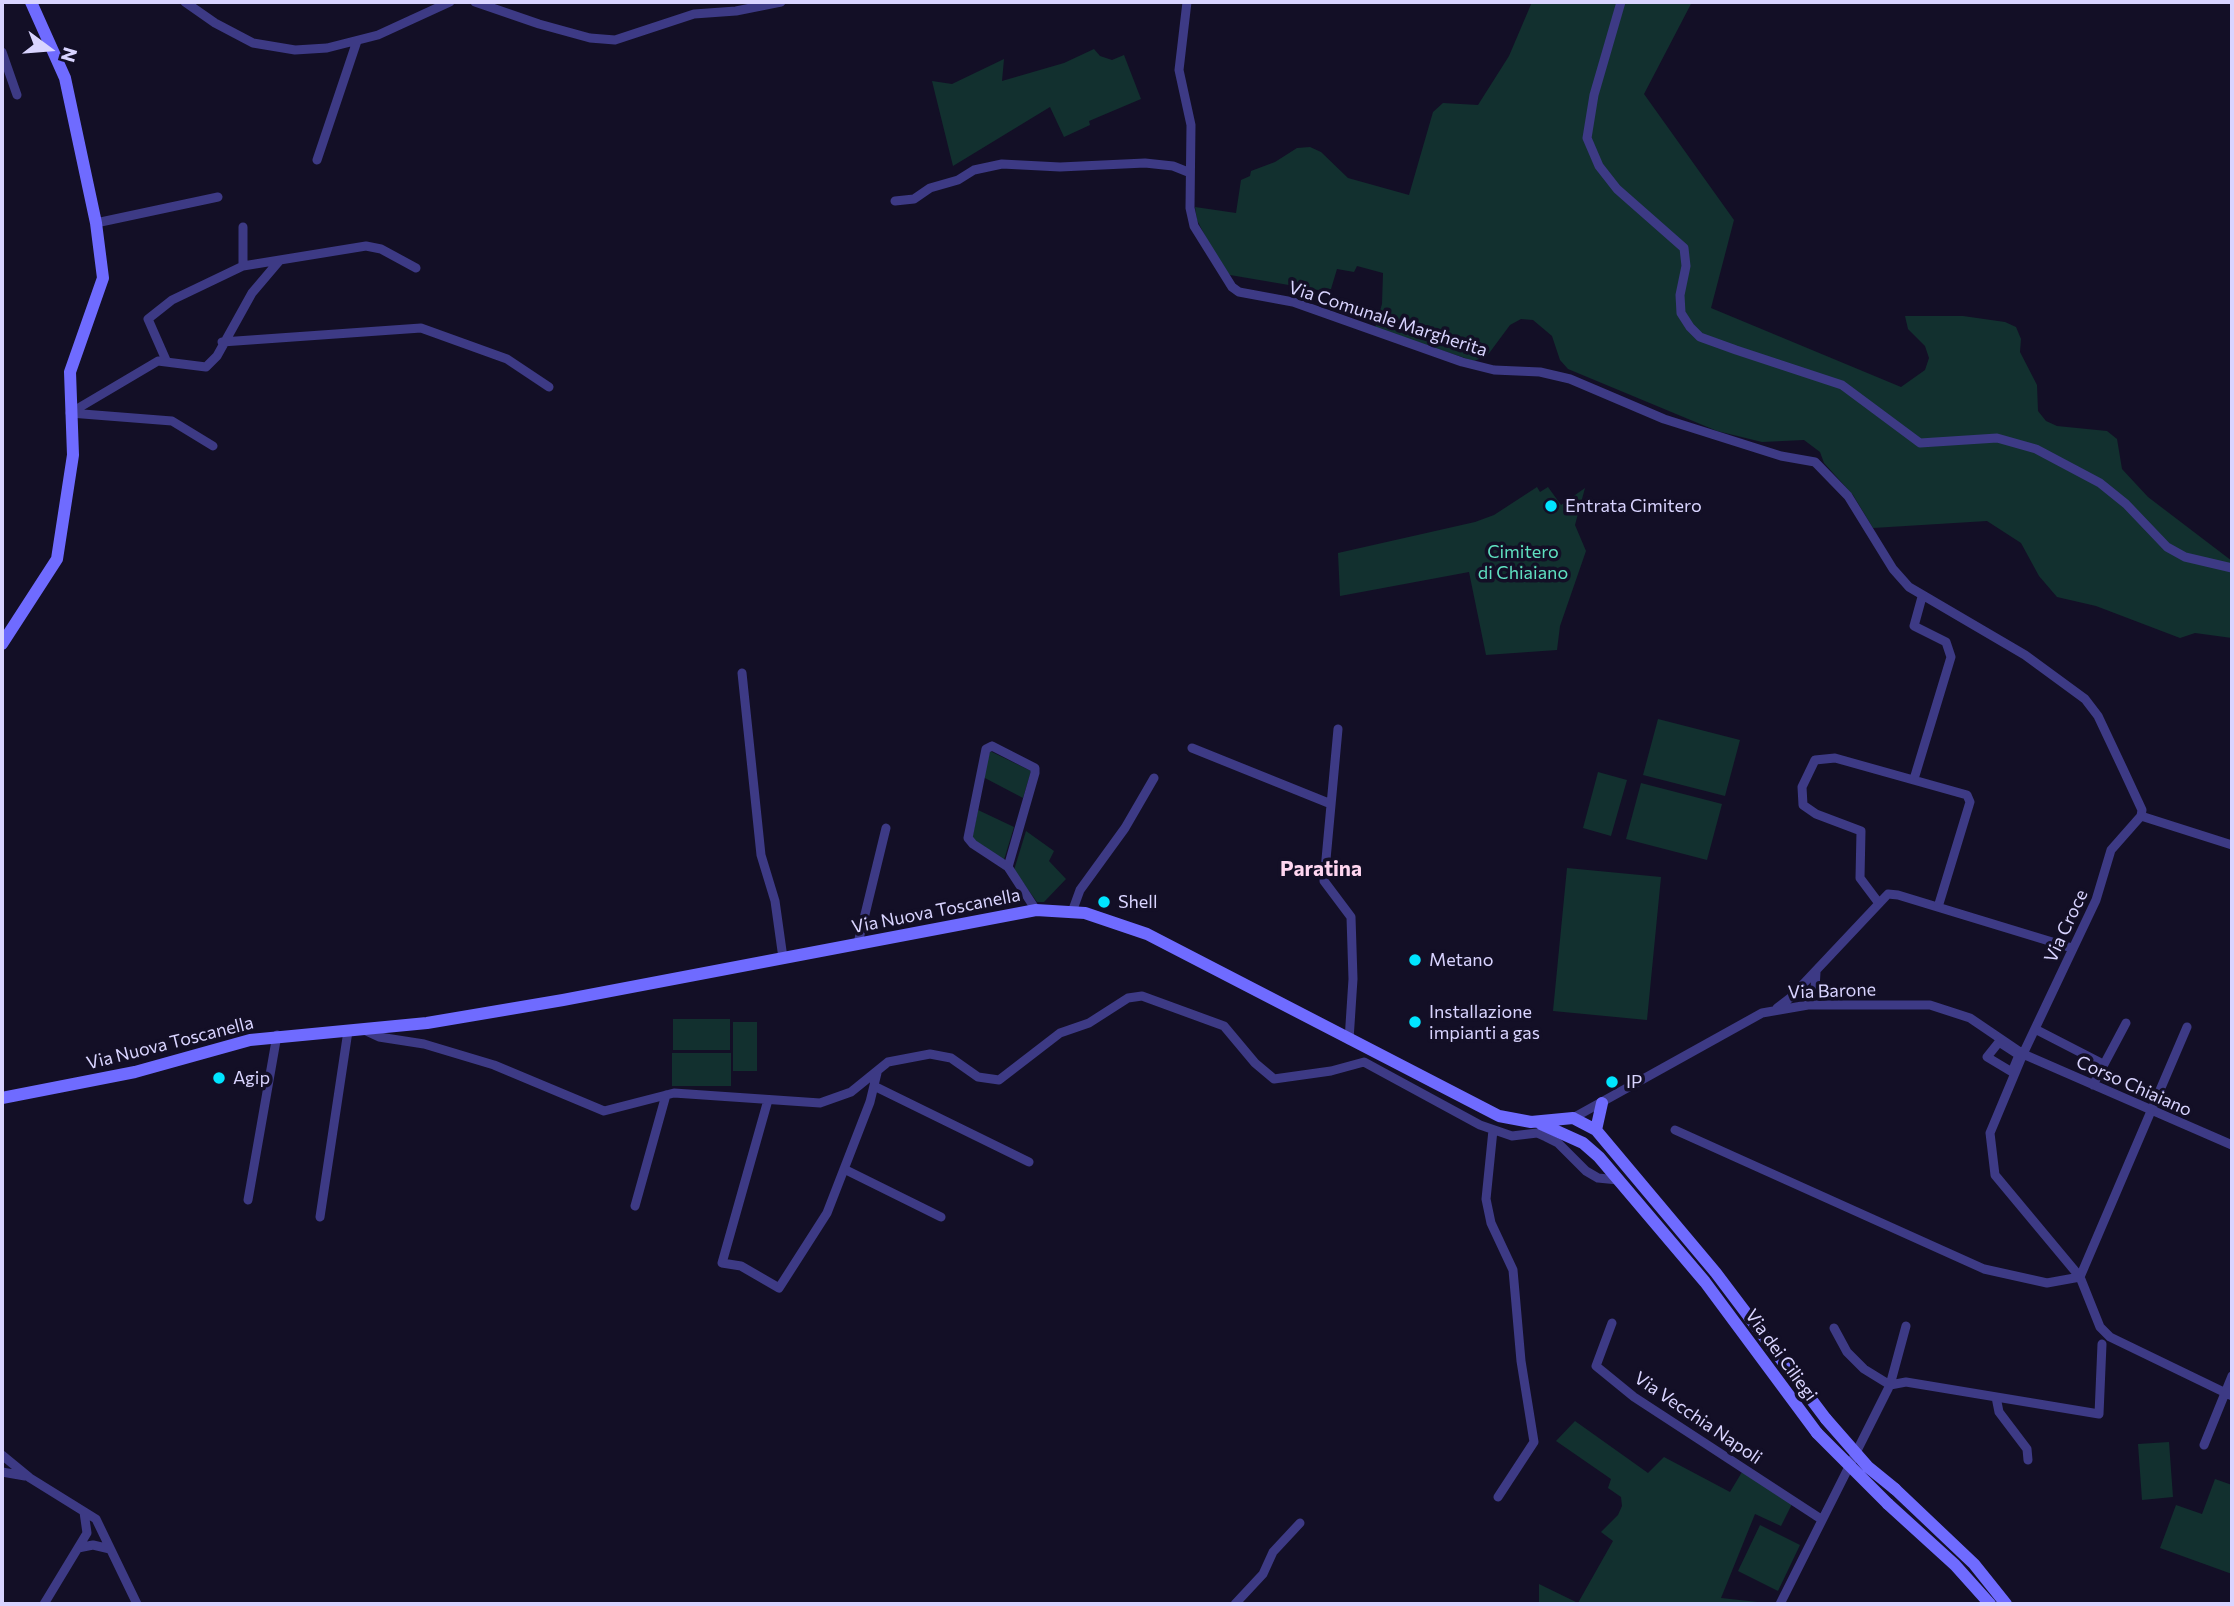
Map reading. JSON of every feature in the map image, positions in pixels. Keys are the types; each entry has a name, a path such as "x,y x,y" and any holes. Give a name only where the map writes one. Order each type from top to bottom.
{"main road":[{"path":"2,644 57,559 73,455 70,414 72,364 103,278 96,223 65,78 31,2"},
{"name":"Via Nuova Toscanella","path":"2,1098 135,1072 277,1035 426,1023 563,1000 1036,910 1072,912 1107,919 1147,934 1487,1111 1549,1127"},
{"path":"1596,1130 1602,1103"},
{"path":"1573,1118 1575,1132 1587,1147"},
{"name":"Via Nuova Toscanella","path":"1531,1122 1573,1118"},
{"name":"Via dei Ciliegi","path":"1573,1118 1596,1130 1716,1273 1826,1419 1868,1467 1974,1564 2006,1604"},
{"name":"Via dei Ciliegi","path":"1549,1127 1587,1147 1618,1180 1705,1282 1817,1433 1888,1504 1932,1542 1990,1604"}],"street":[{"path":"185,2 215,23 253,43 295,50 357,41 378,35 450,2"},
{"path":"475,2 590,38 615,40 694,13 736,10 781,2"},
{"name":"Via Comunale Margherita","path":"1187,2 1179,70 1191,125 1193,152 1188,172 1194,226 1222,274 1239,292 1293,302 1494,370 1541,372 1570,379 1664,419 1781,456 1815,462 1848,496 1893,569 1922,597 2025,655 2085,699 2098,716 2142,810 2141,816"},
{"path":"1621,2 1594,95 1587,138 1599,166 1617,189 1684,248 1686,266 1680,295 1681,313 1700,337 1842,385 1920,443 1997,438 2036,449 2100,483 2126,504 2167,547 2185,556 2232,568"},
{"path":"317,160 357,41"},
{"path":"2,52 17,95"},
{"path":"895,201 914,199 930,188 958,180 974,170 1002,164 1060,167 1145,163 1173,166 1188,172"},
{"path":"96,223 218,197"},
{"path":"243,228 243,266"},
{"path":"166,360 147,323 150,315 172,300 243,266 366,246 381,249 416,268"},
{"path":"70,414 158,362 166,360 184,366 206,367 217,356 222,342 252,293 280,260"},
{"path":"222,342 421,328 507,359 549,387"},
{"path":"70,414 172,421 213,446"},
{"path":"1914,779 1951,657 1946,642 1914,626 1922,597"},
{"path":"742,673 761,855 775,901 783,958"},
{"path":"1338,729 1324,881 1352,917 1353,979 1349,1040"},
{"path":"1008,867 1035,779 1035,768 988,747 968,838 999,865 1008,867 1036,910"},
{"path":"1192,748 1331,804"},
{"path":"1878,902 1860,878 1861,831 1805,808 1800,796 1811,762 1828,757 1964,794 1970,801 1938,907"},
{"path":"1072,912 1080,890 1125,828 1154,778"},
{"path":"2141,816 2232,845"},
{"name":"Via Croce","path":"2141,816 2111,850 2098,894 2023,1054 1990,1133 1996,1175 2080,1277 2100,1327 2110,1338 2229,1394"},
{"path":"858,943 886,828"},
{"path":"1776,1009 1807,981 1888,894 2072,948"},
{"path":"1807,981 1803,999 1808,1005 1815,989 1816,970"},
{"path":"1815,989 1828,1005"},
{"path":"364,1030 376,1037 424,1044 494,1065 604,1111 674,1093 821,1103 850,1092 888,1062 930,1054 951,1058 978,1077 999,1080 1060,1033 1089,1024 1128,998 1142,996 1224,1026 1255,1063 1274,1079 1331,1071 1364,1062 1493,1130 1513,1136 1537,1133 1558,1143 1598,1178 1618,1180"},
{"name":"Via Barone","path":"1573,1118 1757,1016 1776,1009 1808,1005 1919,1004 1949,1008 1970,1018 2023,1054"},
{"path":"2093,1085 2126,1023"},
{"path":"1675,1130 1984,1269 2047,1283 2080,1277 2186,1027"},
{"path":"2035,1029 2103,1064"},
{"path":"320,1217 348,1031"},
{"path":"248,1200 277,1035"},
{"name":"Corso Chiaiano","path":"2023,1054 2232,1145"},
{"path":"768,1100 722,1263 741,1266 779,1288 827,1213 877,1073"},
{"path":"874,1086 1029,1163"},
{"path":"635,1206 666,1095"},
{"path":"1493,1130 1486,1199 1491,1223 1513,1270 1521,1361 1534,1441 1498,1497"},
{"path":"1577,1162 1587,1147"},
{"path":"844,1169 941,1217"},
{"name":"Via Vecchia Napoli","path":"1612,1323 1596,1366 1634,1397 1822,1519"},
{"path":"1780,1604 1890,1385 1906,1326"},
{"path":"1834,1328 1847,1352 1864,1369 1890,1385 1906,1382 2099,1414 2102,1344"},
{"path":"2204,1445 2229,1394 2232,1376"},
{"path":"1996,1397 1999,1412 2027,1449 2028,1460"},
{"path":"2,1455 30,1478 96,1519 137,1604"},
{"path":"2,1472 30,1478"},
{"path":"44,1604 88,1527 85,1512"},
{"path":"1234,1604 1263,1574 1273,1552 1300,1523"},
{"path":"78,1548 93,1545 110,1549"}],"green space":[{"path":"1532,2 1692,2 1644,94 1734,220 1711,308 1901,387 1925,370 1929,358 1925,346 1908,329 1905,316 1963,316 2005,322 2016,327 2021,339 2020,352 2037,385 2038,411 2046,421 2057,426 2107,431 2117,439 2122,469 2148,497 2232,561 2232,638 2195,633 2180,638 2096,606 2057,597 2039,576 2021,543 1987,521 1873,528 1853,495 1824,463 1820,452 1804,440 1762,442 1717,431 1568,369 1560,360 1552,336 1533,320 1521,319 1510,325 1487,356 1474,361 1375,328 1382,304 1383,273 1357,266 1354,272 1337,269 1331,289 1324,291 1230,275 1222,269 1197,220 1195,207 1236,213 1241,180 1250,176 1251,171 1275,162 1297,148 1310,147 1321,152 1348,178 1409,195 1433,112 1443,103 1478,105 1509,56"},
{"path":"1094,49 1100,56 1112,60 1124,55 1141,99 1089,121 1090,125 1064,137 1050,107 953,166 932,81 952,84 1004,59 1002,81 1064,63"},
{"name":"Cimitero di Chiaiano","path":"1537,487 1540,492 1548,487 1561,505 1585,488 1575,525 1586,551 1560,626 1557,650 1486,655 1469,572 1340,596 1338,553 1475,522 1494,515"},
{"path":"1658,719 1740,740 1725,796 1643,775"},
{"path":"990,751 1031,771 1023,798 983,777"},
{"path":"1598,772 1627,780 1611,836 1583,828"},
{"path":"1641,783 1722,804 1707,860 1626,839"},
{"path":"978,810 1014,827 1003,863 972,839"},
{"path":"1026,831 1054,851 1049,861 1066,879 1044,902 1037,902 1014,870"},
{"path":"1567,868 1661,877 1647,1020 1553,1011"},
{"path":"673,1019 730,1019 730,1050 673,1050"},
{"path":"733,1022 757,1022 757,1071 733,1071"},
{"path":"672,1053 731,1053 731,1086 672,1086"},
{"path":"1575,1421 1648,1473 1664,1457 1730,1492 1742,1472 1792,1504 1781,1526 1755,1514 1721,1598 1776,1604 1539,1604 1539,1584 1578,1603 1613,1541 1601,1532 1618,1515 1622,1506 1621,1497 1608,1488 1611,1479 1556,1441"},
{"path":"2169,1442 2173,1497 2142,1500 2138,1444"},
{"path":"2215,1479 2232,1485 2232,1574 2160,1548 2176,1505 2202,1514"},
{"path":"1760,1525 1800,1545 1778,1591 1738,1571"}],"place":[{"name":"Entrata Cimitero","path":"1551,506"},
{"name":"Shell","path":"1104,902"},
{"name":"Metano","path":"1415,960"},
{"name":"Installazione impianti a gas","path":"1415,1022"},
{"name":"Agip","path":"219,1078"},
{"name":"IP","path":"1612,1082"}],"district":[{"name":"Paratina","path":"1321,869"}]}
